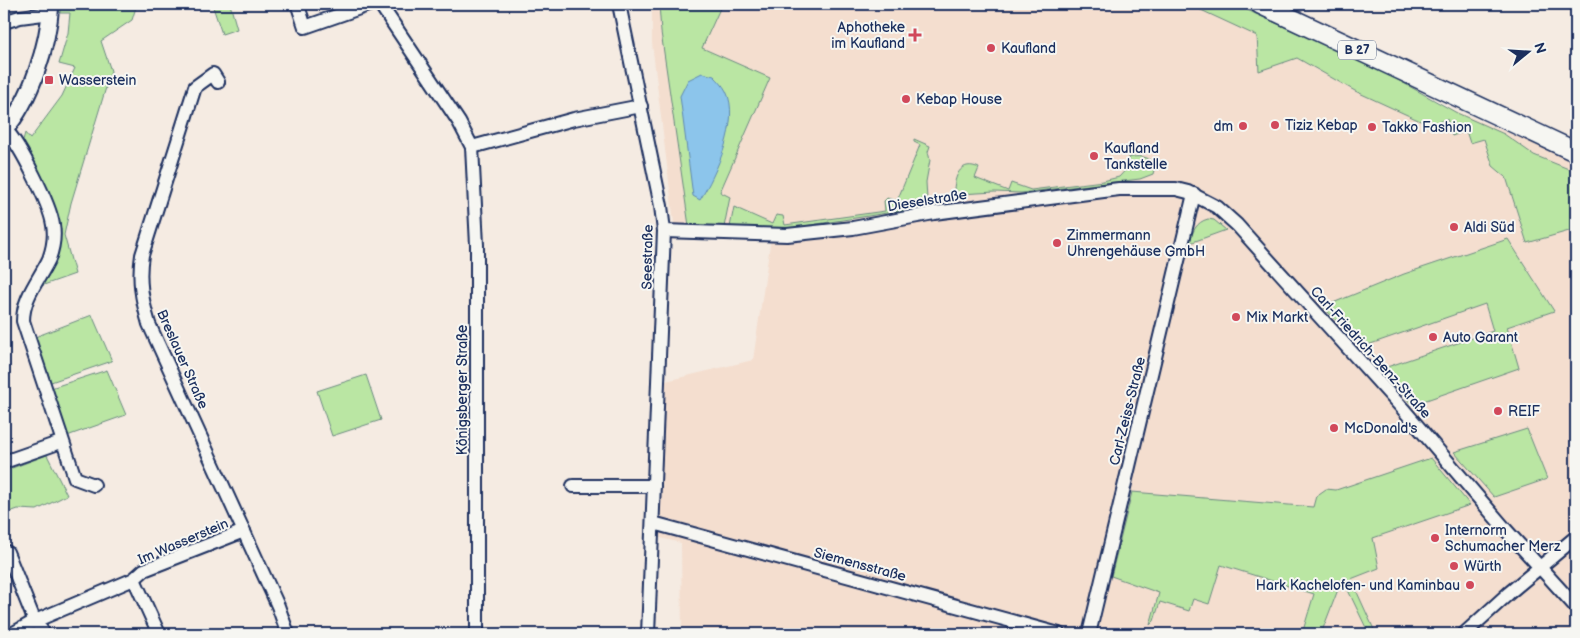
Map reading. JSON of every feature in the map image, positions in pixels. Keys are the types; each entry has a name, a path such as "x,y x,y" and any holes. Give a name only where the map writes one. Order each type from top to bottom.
{"main road":[{"name":"B 27","path":"1260,4 1576,152"}],"street":[{"path":"298,6 305,27 371,4"},
{"name":"Königsberger Straße","path":"380,4 459,122 472,147 478,245 477,634"},
{"name":"Seestraße","path":"619,4 661,206 664,231 648,634"},
{"path":"4,22 51,8 47,39 41,61 18,110 5,130 14,139 25,160 50,211 53,224 52,249 27,301 23,312 23,321 74,478 94,485"},
{"name":"Breslauer Straße","path":"218,82 213,74 195,87 142,255 140,284 149,324 278,606 288,634"},
{"path":"472,147 574,119 641,106"},
{"name":"Dieselstraße","path":"664,231 787,235 853,228 934,213 1119,189 1176,189 1194,194"},
{"name":"Carl-Friedrich-Benz-Straße","path":"1194,194 1217,207 1237,225 1403,409 1506,530 1576,608"},
{"name":"Carl-Zeiss-Straße","path":"1089,634 1194,194"},
{"path":"4,462 61,442"},
{"path":"573,486 654,486"},
{"name":"Siemensstraße","path":"653,524 1059,634"},
{"name":"Im Wasserstein","path":"12,634 35,621 134,579 144,570 244,531"},
{"path":"1464,634 1576,536"},
{"path":"7,552 35,621 44,634"},
{"name":"Im Wasserstein","path":"134,579 159,634"}],"shaded area":[{"path":"652,4 1198,4 1576,161 1576,634 682,634 681,543 657,537 666,381 753,360 771,238 675,231 652,43"}],"green space":[{"path":"60,4 137,4 132,20 101,41 111,71 71,203 64,235 75,274 38,287 56,252 23,140 25,133 30,139 62,96 75,68 59,64 68,33 70,13 60,13"},
{"path":"212,4 230,4 237,29 222,34"},
{"path":"659,4 722,4 702,48 770,78 720,192 730,197 724,227 689,226 661,32"},
{"path":"1188,4 1234,4 1384,72 1457,113 1504,134 1534,155 1576,172 1576,229 1527,243 1506,177 1493,166 1484,139 1470,143 1466,131 1452,136 1447,119 1429,125 1355,91 1297,58 1259,71 1257,36"},
{"path":"914,139 930,146 928,152 930,160 926,182 927,199 919,208 785,229 766,230 730,227 734,207 772,224 776,215 783,216 785,225 885,211 884,201 887,198 897,201 920,145 914,142"},
{"path":"1142,157 1151,160 1155,166 1153,174 1140,179 1021,193 960,194 954,189 960,170 968,166 979,168 975,178 1008,191 1011,183 1031,190 1103,181 1119,177 1131,164 1128,158"},
{"path":"1208,219 1214,220 1226,230 1190,243 1195,228 1200,222"},
{"path":"1508,239 1554,311 1507,327 1519,368 1412,405 1381,369 1493,331 1485,304 1362,347 1323,307 1404,274"},
{"path":"92,315 112,361 51,382 35,337"},
{"path":"107,370 126,415 67,436 51,388"},
{"path":"366,375 381,420 332,436 317,391"},
{"path":"1527,429 1547,479 1494,497 1454,452"},
{"path":"47,455 67,495 37,510 18,509 4,514 4,471"},
{"path":"1431,458 1470,505 1373,538 1379,568 1351,579 1376,634 1369,634 1346,586 1339,587 1321,634 1302,634 1314,594 1221,565 1209,604 1193,599 1189,611 1160,602 1154,621 1150,625 1159,593 1111,576 1132,492 1313,507 1316,496 1326,489 1336,490"}],"water":[{"path":"702,73 714,76 726,91 730,103 731,117 725,147 713,176 700,200 693,196 680,96 688,80"}],"place":[{"name":"Aphotheke im Kaufland","path":"915,35"},
{"name":"Kaufland","path":"991,48"},
{"name":"Wasserstein","path":"49,80"},
{"name":"Kebap House","path":"906,99"},
{"name":"Tiziz Kebap","path":"1275,125"},
{"name":"dm","path":"1243,126"},
{"name":"Takko Fashion","path":"1372,127"},
{"name":"Kaufland Tankstelle","path":"1094,156"},
{"name":"Aldi Süd","path":"1454,227"},
{"name":"Zimmermann Uhrengehäuse GmbH","path":"1057,243"},
{"name":"Mix Markt","path":"1236,317"},
{"name":"Auto Garant","path":"1433,337"},
{"name":"REIF","path":"1498,411"},
{"name":"McDonald's","path":"1334,428"},
{"name":"Internorm Schumacher Merz","path":"1435,538"},
{"name":"Würth","path":"1454,566"},
{"name":"Hark Kachelofen- und Kaminbau","path":"1470,585"}]}
